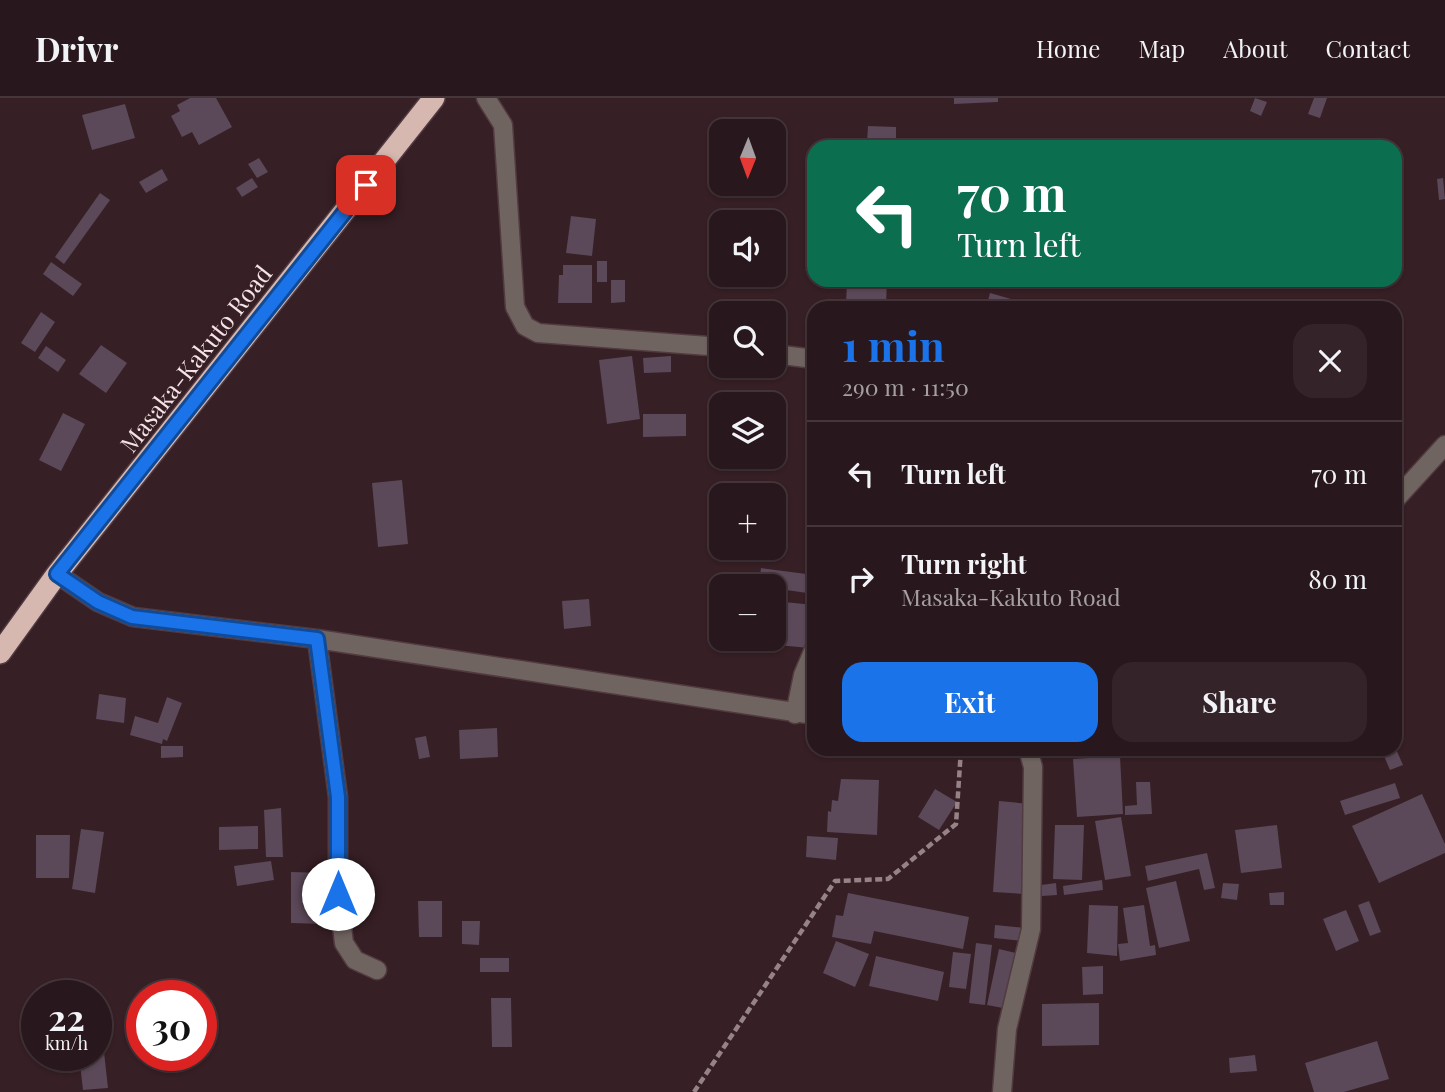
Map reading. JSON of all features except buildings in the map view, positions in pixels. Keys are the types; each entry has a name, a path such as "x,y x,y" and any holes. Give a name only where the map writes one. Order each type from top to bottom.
{"highway":[{"name":"Masaka-Kakuto Road","path":"0,653 57,574 435,98"}],"street":[{"path":"486,98 503,125 514,307 525,326 538,333 709,346"},
{"path":"786,356 807,358"},
{"path":"1402,492 1445,445"},
{"path":"57,574 106,607 132,617 317,639 807,715"},
{"path":"317,639 338,797 338,894 344,943 355,960 377,970"},
{"path":"795,714 807,666"},
{"path":"1002,1092 1007,1029 1031,929 1033,767 1030,756"}],"path":[{"path":"694,1092 835,881 888,879 956,824 961,756"}],"route":[{"path":"338,894 338,797 317,639 132,617 115,612 57,574 366,185"}]}
